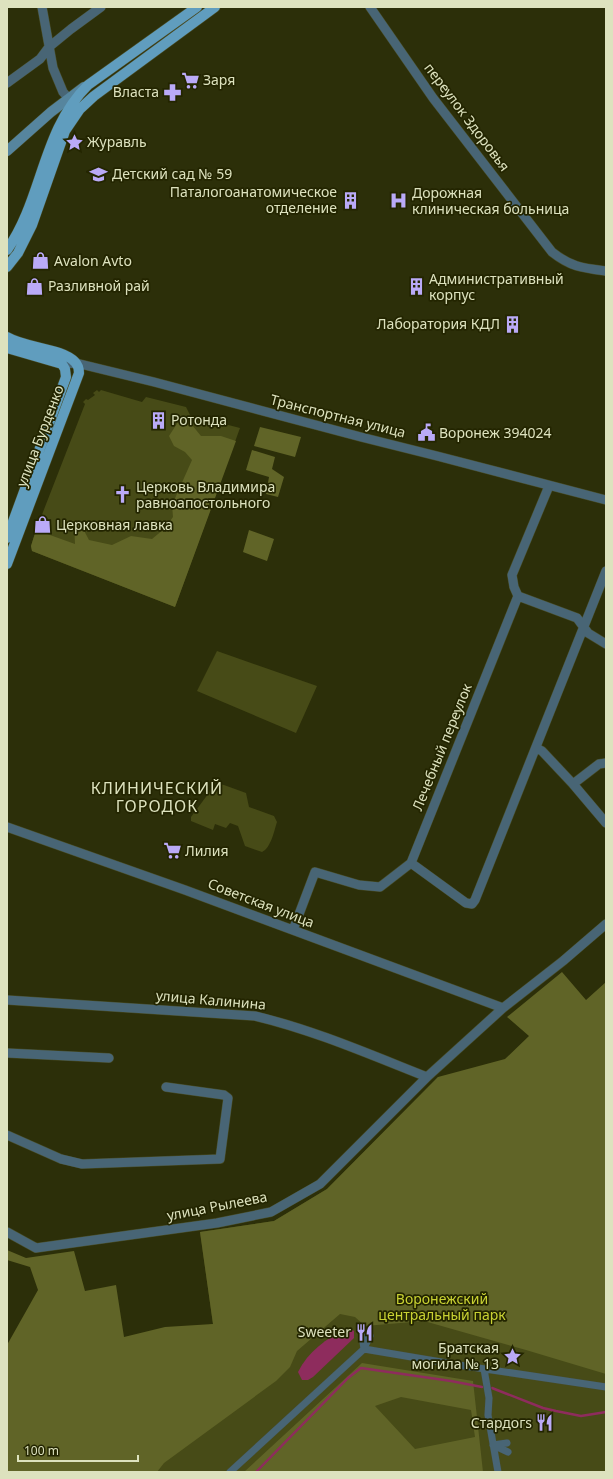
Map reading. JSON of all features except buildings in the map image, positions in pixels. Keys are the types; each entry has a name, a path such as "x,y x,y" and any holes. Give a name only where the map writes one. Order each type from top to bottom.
{"main road":[{"path":"7,151 88,85 197,7"},
{"path":"7,267 18,253 26,239 65,131 80,110 94,96 215,7"},
{"path":"7,250 16,238 26,218 50,146 70,100"},
{"path":"7,337 16,342 64,355 76,363"},
{"path":"7,348 62,364"},
{"name":"улица Бурденко","path":"7,564 77,380 79,373 76,363"},
{"name":"улица Бурденко","path":"7,538 66,380 65,369 62,364"}],"street":[{"path":"42,7 54,73 63,92 80,110"},
{"path":"7,83 40,59 49,47 71,29 102,7"},
{"name":"переулок Здоровья","path":"370,7 433,98 552,252 564,261 580,268 606,271"},
{"name":"Транспортная улица","path":"62,364 76,363 154,382 293,420 606,500"},
{"path":"549,486 512,575 514,587 518,596 577,618 588,633 606,644"},
{"path":"293,930 315,872 359,885 380,887 411,863 466,903 472,904 475,900 606,571"},
{"name":"Лечебный переулок","path":"411,863 518,596"},
{"path":"536,748 542,751 573,784 606,823"},
{"path":"573,784 599,764 606,763"},
{"name":"Советская улица","path":"7,828 185,890 503,1008"},
{"name":"улица Рылеева","path":"7,1232 36,1248 217,1223 271,1212 320,1184 427,1077 503,1008 563,961 606,924"},
{"name":"улица Калинина","path":"7,1000 255,1016 304,1030 427,1077"},
{"path":"7,1053 109,1058"},
{"path":"7,1135 61,1158 82,1164 220,1159 228,1098 224,1095 166,1086"},
{"path":"362,1335 364,1348"},
{"path":"230,1472 340,1373 364,1348 370,1336"},
{"path":"364,1348 410,1359 606,1387"},
{"path":"484,1369 490,1398 488,1415 492,1446 498,1472"},
{"path":"554,1387 557,1380"},
{"path":"492,1446 506,1443"},
{"path":"492,1446 508,1452"}],"green space":[{"path":"97,390 99,392 101,390 142,402 146,397 186,407 190,415 240,428 175,607 32,551 31,546 36,530 85,404 83,402 95,395 93,393"},
{"path":"178,422 192,425 201,436 221,436 236,441 175,607 32,551 31,546 36,530 75,544 74,520 79,521 89,540 112,545 131,536 152,539 164,529 173,517 172,505 192,460 185,452 174,446 169,436"},
{"path":"260,427 301,437 295,457 254,446"},
{"path":"252,450 275,457 272,469 284,477 278,497 266,494 269,477 246,470"},
{"path":"249,530 274,539 267,561 243,552"},
{"path":"217,651 317,686 296,733 197,691"},
{"path":"219,784 246,793 249,807 274,816 277,822 270,843 262,852 245,846 238,826 230,823 226,828 215,824 213,830 191,821 191,817 211,790"},
{"name":"Воронежский центральный парк","path":"562,972 586,1000 606,982 606,1374 424,1321 365,1326 355,1317 340,1314 297,1351 290,1367 276,1381 164,1463 157,1472 7,1472 7,1345 38,1290 30,1267 7,1260 7,1250 26,1258 74,1251 85,1291 116,1285 124,1337 165,1327 213,1324 200,1232 274,1221 327,1189 438,1077 505,1059 529,1036 507,1017"},
{"name":"Воронежский центральный парк","path":"606,998 606,1472 7,1472 7,1366 213,1324 200,1232 274,1221 327,1189 438,1077 486,1120"},
{"path":"362,1363 473,1381 483,1472 244,1472","holes":["401,1397 471,1410 475,1437 415,1449 375,1406"]}],"shaded area":[{"path":"347,1329 354,1331 354,1338 313,1377 308,1380 302,1380 298,1372 312,1352 325,1341"}],"waterway":[{"path":"256,1472 348,1378 361,1368 482,1387"},
{"path":"492,1388 543,1408 556,1411 581,1416 606,1412"}],"place":[{"name":"Заря","path":"190,80"},
{"name":"Власта","path":"172,92"},
{"name":"Журавль","path":"74,142"},
{"name":"Детский сад № 59","path":"99,174"},
{"name":"Паталогоанатомическое отделение","path":"350,200"},
{"name":"Дорожная клиническая больница","path":"399,201"},
{"name":"Avalon Avto","path":"41,261"},
{"name":"Разливной рай","path":"35,286"},
{"name":"Административный корпус","path":"416,287"},
{"name":"Лаборатория КДЛ","path":"513,324"},
{"name":"Ротонда","path":"158,420"},
{"name":"Воронеж 394024","path":"426,433"},
{"name":"Церковь Владимира равноапостольного","path":"123,495"},
{"name":"Церковная лавка","path":"43,525"},
{"name":"Лилия","path":"172,851"},
{"name":"Sweeter","path":"364,1332"},
{"name":"Братская могила № 13","path":"512,1356"},
{"name":"Стардогs","path":"545,1423"}],"district":[{"name":"КЛИНИЧЕСКИЙ ГОРОДОК","path":"157,797"}]}
